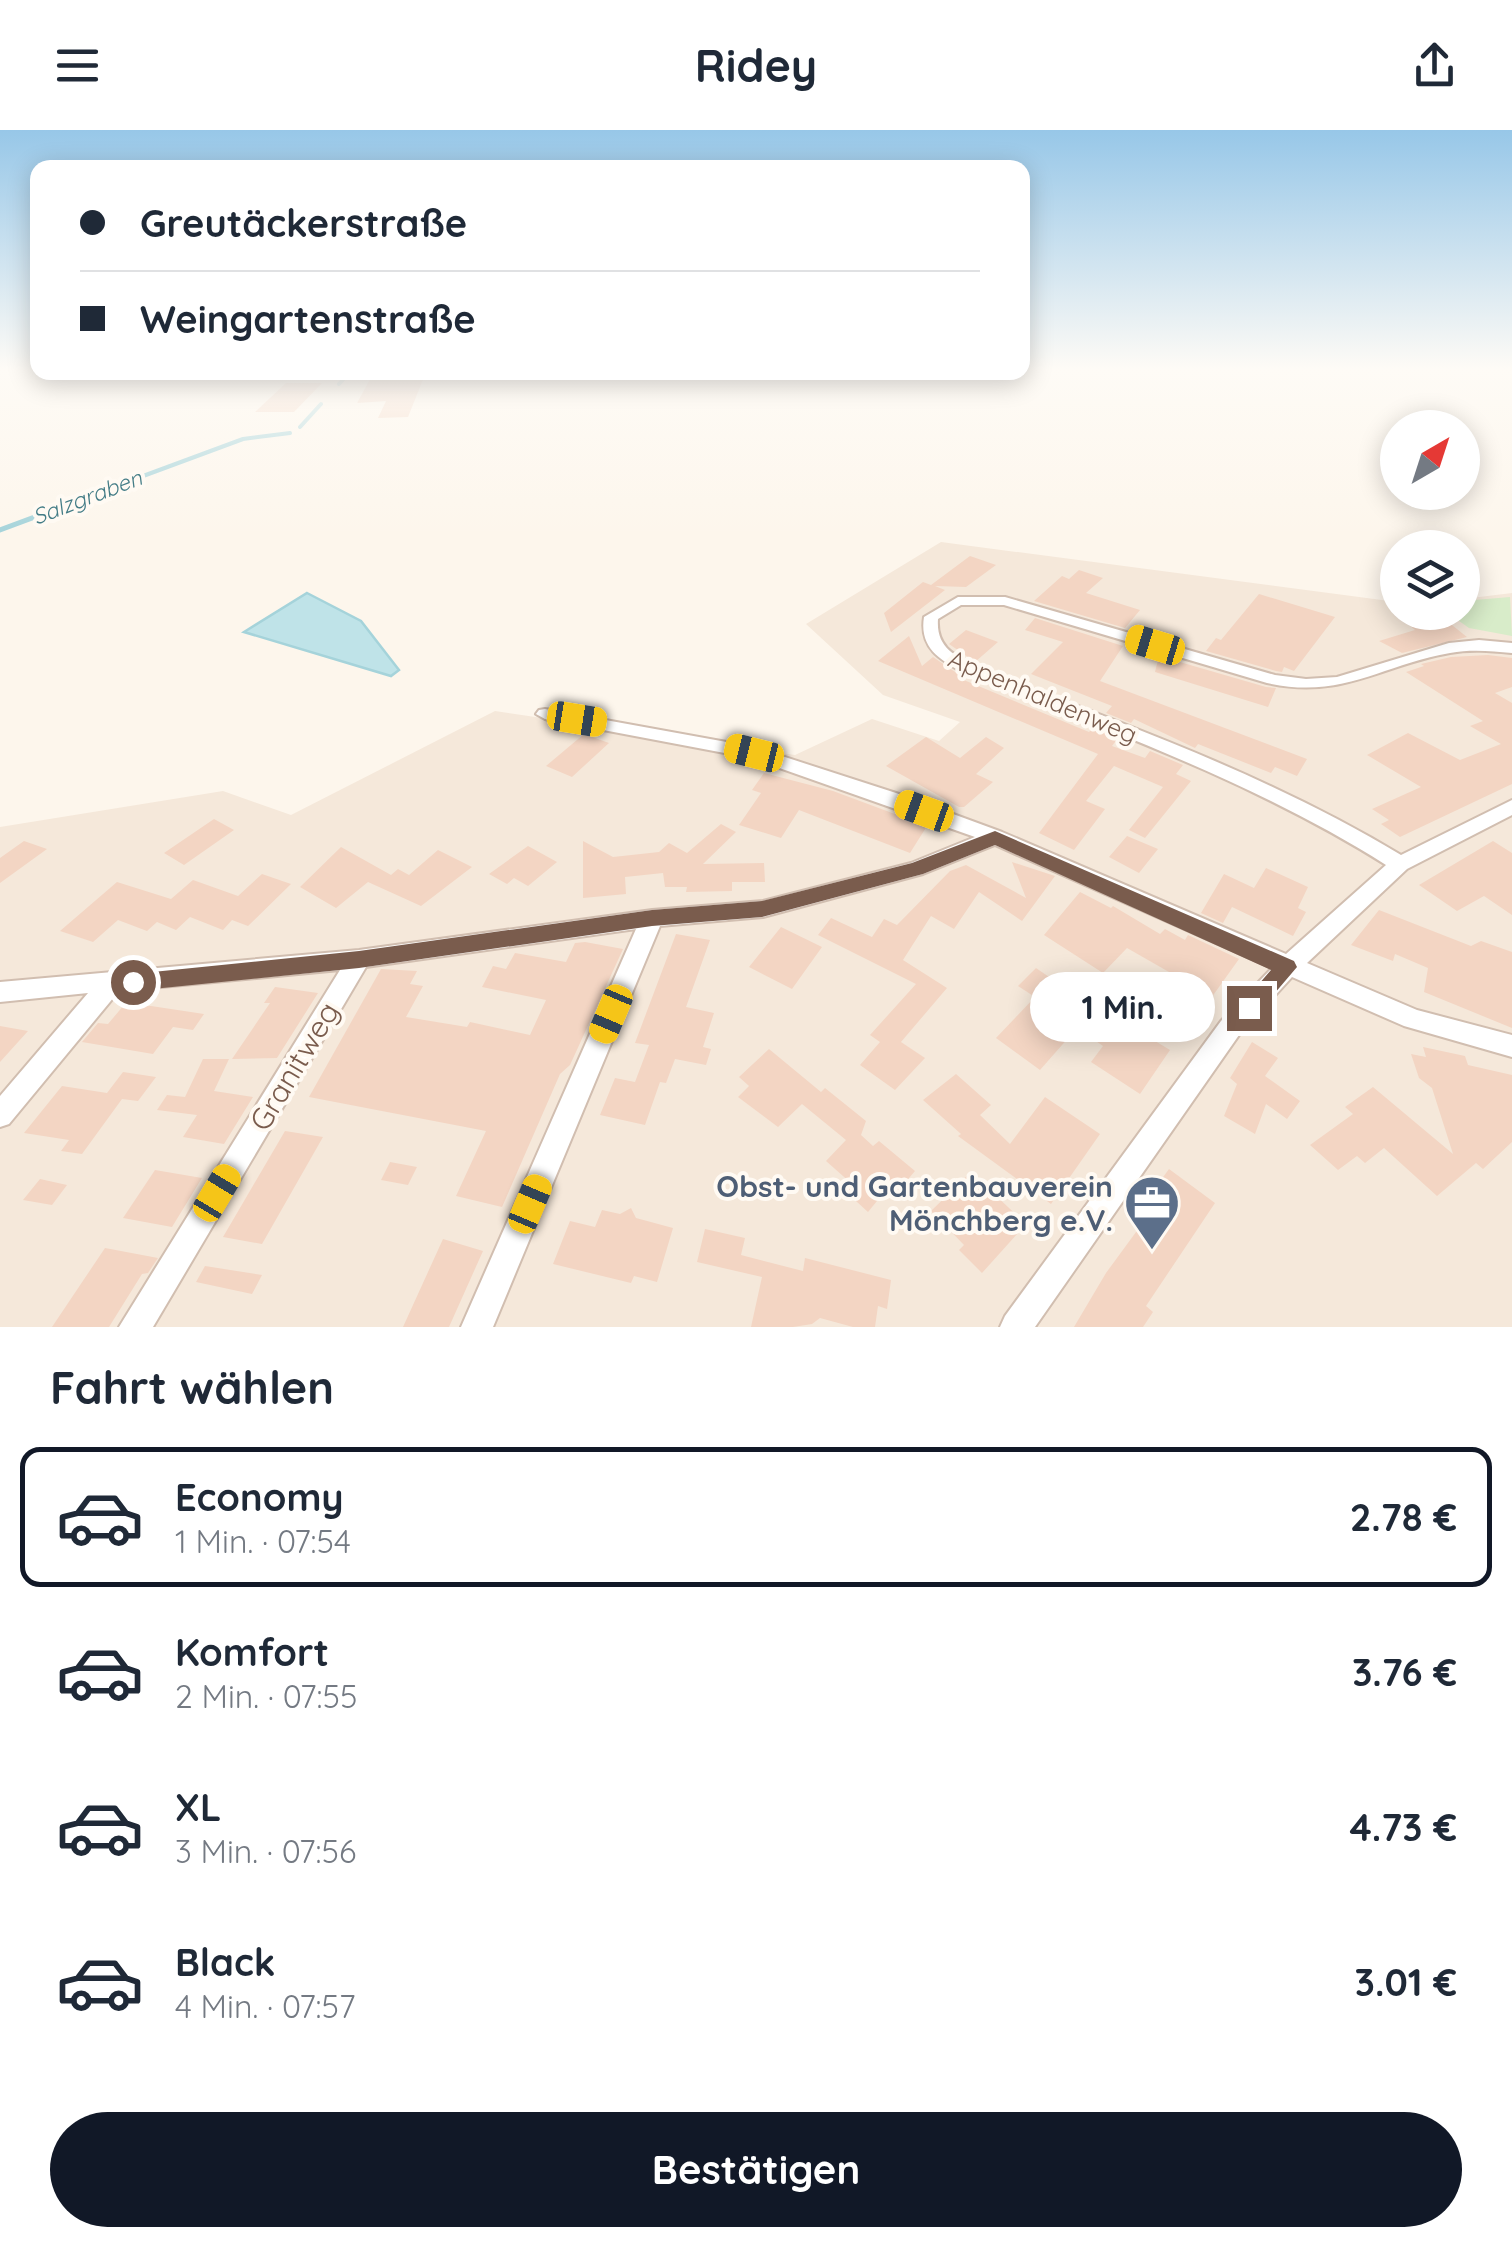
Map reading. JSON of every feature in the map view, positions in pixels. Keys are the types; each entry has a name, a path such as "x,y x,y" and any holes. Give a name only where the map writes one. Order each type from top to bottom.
{"street":[{"name":"Appenhaldenweg","path":"1400,864 1340,824 1273,791 970,670 942,654 932,643 928,631 931,617 958,601 1006,601 1273,680 1310,686 1342,683 1451,646 1473,643 1512,648"},
{"path":"545,714 754,753 995,837 1413,1019 1512,1046"},
{"path":"1016,1327 1230,1028 1287,967 1400,864 1512,807"},
{"path":"0,992 110,985 359,959 652,918 762,909 916,869 995,837"},
{"path":"477,1327 652,918"},
{"name":"Granitweg","path":"136,1327 359,959"},
{"path":"0,1115 110,985"}],"shaded area":[{"path":"941,542 1380,600 1380,630 1480,630 1480,597 1512,593 1512,1327 0,1327 0,827 223,791 291,815 495,711 795,755 872,719 939,741 960,722 883,695 806,624"}],"green space":[{"path":"1510,597 1512,636 1480,630 1480,600"}],"water":[{"path":"307,593 361,621 399,670 391,676 244,632"}],"building":[{"path":"970,556 996,565 966,587 935,586 945,590 891,632 884,613 923,582 931,585"},
{"path":"1079,570 1103,578 1086,593 1140,610 1125,628 1034,601 1062,576 1069,579"},
{"path":"1259,594 1335,617 1294,671 1284,667 1282,672 1276,671 1206,651 1216,638 1221,640"},
{"path":"1035,618 1123,646 1100,681 1307,759 1297,776 1275,767 1271,773 1198,744 1195,748 1134,719 1131,723 1106,713 1112,706 1031,674 1063,642 1025,630"},
{"path":"966,630 998,642 975,662 949,644"},
{"path":"1415,630 1458,630 1467,637 1402,653 1379,641"},
{"path":"909,636 922,666 933,657 959,678 1089,732 1093,728 1118,738 1112,746 1145,758 1150,751 1183,765 1176,774 1191,781 1145,838 1129,830 1163,787 1114,766 1086,801 1105,809 1074,850 1039,833 1098,754 878,661"},
{"path":"1159,656 1276,688 1268,707 1155,672"},
{"path":"1451,657 1512,658 1512,687 1495,693 1512,703 1512,784 1400,837 1381,824 1389,820 1372,809 1421,787 1367,755 1408,733 1460,760 1501,744 1470,726 1483,721 1406,672"},
{"path":"584,734 609,743 572,777 546,766"},
{"path":"926,737 960,758 986,737 1004,748 976,774 993,782 959,807 886,766"},
{"path":"764,773 833,791 927,826 910,853 799,810 781,838 739,825 761,793 752,790"},
{"path":"214,819 234,830 184,865 164,853"},
{"path":"721,824 736,832 703,864 764,863 765,882 732,882 732,891 686,892 687,887 665,887 663,873 625,877 626,894 583,898 583,841 613,857 659,852 669,843 687,853"},
{"path":"1127,836 1158,849 1139,873 1109,857"},
{"path":"24,841 47,849 0,883 0,858"},
{"path":"1493,841 1512,853 1512,915 1484,896 1457,911 1419,885"},
{"path":"528,846 557,862 528,886 514,878 507,884 489,874"},
{"path":"341,847 391,875 398,869 409,875 438,850 472,867 421,906 368,882 336,908 300,887"},
{"path":"1012,862 1055,876 1022,921 979,892 954,929 931,916 903,960 947,988 901,1042 925,1058 895,1090 860,1065 880,1042 870,1035 916,984 818,935 831,918 872,937 884,919 897,925 950,871 966,865 1026,898"},
{"path":"1266,868 1308,887 1298,908 1306,912 1293,936 1232,907 1223,923 1201,913 1224,874 1254,888"},
{"path":"262,874 291,884 248,926 232,920 223,930 190,917 176,930 157,922 147,931 118,920 93,942 60,931 117,882 171,899 193,880 238,896"},
{"path":"1080,892 1160,934 1165,929 1185,940 1188,935 1239,959 1194,1022 1151,997 1169,972 1127,948 1103,973 1044,935"},
{"path":"1379,910 1471,946 1481,941 1512,952 1512,1028 1424,992 1428,968 1395,954 1393,961 1351,945"},
{"path":"781,927 822,947 792,989 749,967"},
{"path":"676,934 710,940 686,1007 714,1013 703,1047 711,1049 706,1065 675,1059 666,1083 660,1082 645,1125 600,1115 615,1078 635,1082 649,1045 635,1043"},
{"path":"575,943 623,949 570,1065 560,1074 502,1207 456,1196 486,1131 309,1097 381,969 417,971 410,984 423,986 406,1017 467,1027 470,1022 530,1035 546,1000 482,987 493,966 506,969 515,953 566,962"},
{"path":"1036,968 1119,1025 1122,1021 1170,1050 1140,1094 1091,1062 1103,1046 1077,1028 1040,1070 996,1038 1035,997 1018,986"},
{"path":"275,987 318,993 277,1058 232,1059 270,1003 264,1003"},
{"path":"124,1005 204,1014 193,1030 173,1027 153,1054 82,1042 98,1023 108,1024"},
{"path":"0,1026 28,1031 0,1062"},
{"path":"1252,1042 1278,1058 1265,1076 1300,1101 1287,1119 1266,1104 1255,1134 1224,1116 1237,1084 1230,1078"},
{"path":"1423,1047 1465,1056 1468,1065 1512,1075 1512,1142 1483,1169 1476,1163 1437,1196 1384,1148 1365,1163 1357,1156 1338,1170 1310,1145 1353,1114 1345,1107 1373,1087 1453,1154 1432,1088 1419,1078 1411,1054 1426,1057"},
{"path":"769,1049 821,1092 825,1088 866,1121 861,1135 873,1146 879,1141 915,1171 893,1197 886,1190 868,1212 845,1191 852,1184 826,1161 846,1140 802,1104 778,1127 738,1097 749,1086 739,1077"},
{"path":"203,1059 229,1059 214,1091 253,1097 224,1144 183,1137 197,1115 157,1110 167,1095 185,1097"},
{"path":"123,1072 156,1077 138,1101 122,1099 82,1154 61,1151 69,1140 24,1133 62,1086 107,1093"},
{"path":"956,1074 991,1105 980,1115 1010,1144 1045,1097 1100,1134 1051,1204 958,1136 961,1134 923,1100"},
{"path":"285,1131 323,1137 262,1244 223,1237"},
{"path":"390,1162 417,1167 408,1185 381,1180"},
{"name":"Obst- und Gartenbauverein Mönchberg e.V.","path":"1169,1169 1215,1203 1146,1306 1153,1312 1143,1327 1074,1327 1106,1273 1158,1202 1150,1195"},
{"path":"155,1170 202,1178 172,1227 123,1218"},
{"path":"971,1172 1026,1224 982,1273 959,1250 964,1245 931,1211"},
{"path":"40,1179 67,1185 52,1205 23,1200"},
{"path":"631,1208 636,1218 673,1228 657,1282 634,1276 631,1283 553,1264 570,1221 595,1227 602,1210 620,1214"},
{"path":"705,1229 745,1238 741,1255 803,1271 805,1258 891,1280 887,1309 878,1306 875,1327 853,1327 820,1318 812,1324 793,1327 751,1327 762,1277 697,1262"},
{"path":"443,1239 483,1251 449,1327 403,1327"},
{"path":"105,1248 158,1258 148,1273 142,1274 109,1327 52,1327"},
{"path":"205,1266 262,1275 252,1294 196,1282"}],"waterway":[{"name":"Salzgraben","path":"300,427 304,423"},
{"name":"Salzgraben","path":"135,479 243,439 290,433"},
{"name":"Salzgraben","path":"0,530 142,477"}],"place":[{"name":"Obst- und Gartenbauverein Mönchberg e.V.","path":"1152,1252"}],"route":[{"path":"133,982 359,959 652,918 762,909 916,869 995,837 1287,967 1249,1008"}]}
